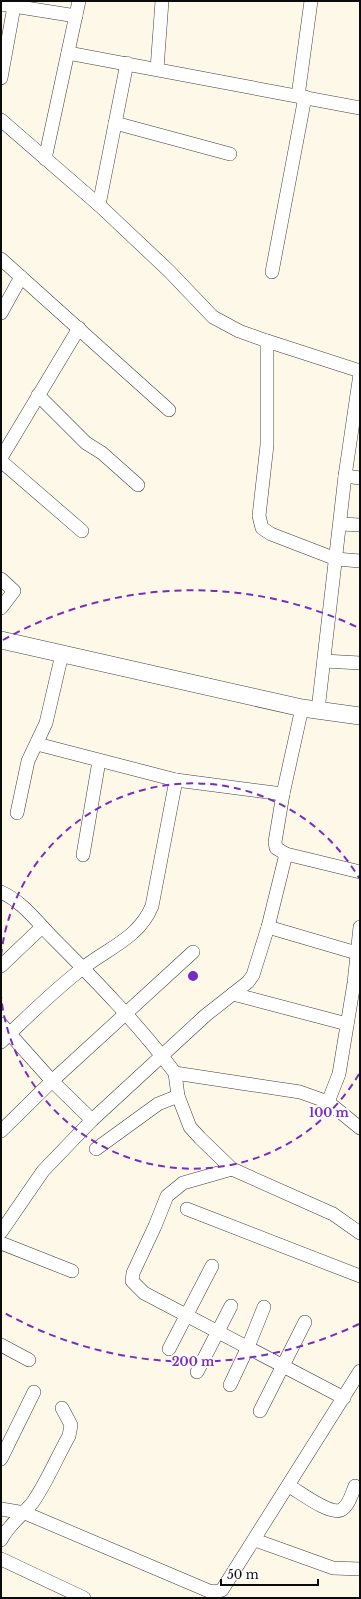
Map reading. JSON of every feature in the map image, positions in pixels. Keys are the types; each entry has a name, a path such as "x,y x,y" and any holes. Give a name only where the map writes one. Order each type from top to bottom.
{"street":[{"path":"45,159 80,1"},
{"path":"157,69 162,1"},
{"path":"272,272 302,96 311,1"},
{"path":"1,4 15,3 76,16"},
{"path":"1,78 15,3"},
{"path":"68,53 360,108"},
{"path":"100,205 127,63"},
{"path":"1,120 100,205 169,271 212,317 239,331 360,372 357,419 345,476 341,524 324,661 283,794 275,842 276,848 286,854 360,872"},
{"path":"115,122 230,154"},
{"path":"1,259 169,410"},
{"path":"1,312 21,277"},
{"path":"1,458 79,328"},
{"path":"267,341 267,444 259,516 262,528 271,534 336,559 360,561"},
{"path":"38,395 86,443 102,453 138,485"},
{"path":"1,461 82,531"},
{"path":"345,476 360,478"},
{"path":"341,524 360,525"},
{"path":"1,579 14,591 1,608"},
{"path":"1,640 310,709 360,716"},
{"path":"18,813 28,761 46,723 62,654"},
{"path":"324,661 360,663"},
{"path":"37,744 176,780 283,794"},
{"path":"83,855 99,761"},
{"path":"92,1120 4,1033 83,968 138,930 152,906 176,780"},
{"path":"1,1232 43,1171 92,1120 206,1015 248,982 252,975 268,927 286,854"},
{"path":"1,892 9,896 27,910 126,1013 162,1056 176,1073 178,1096 190,1127 232,1169 333,1214 360,1233"},
{"path":"1,966 42,927"},
{"path":"268,927 359,953"},
{"path":"328,1102 339,1074 359,953 360,927"},
{"path":"1,1131 52,1081 193,952"},
{"path":"233,994 347,1024"},
{"path":"176,1073 300,1092 328,1102 360,1128"},
{"path":"96,1149 158,1104 178,1096"},
{"path":"232,1169 183,1183 167,1196 133,1273 132,1281 144,1293 344,1398"},
{"path":"187,1209 360,1276"},
{"path":"1,1243 72,1270"},
{"path":"169,1349 212,1266"},
{"path":"197,1372 231,1306"},
{"path":"230,1385 248,1347 264,1307"},
{"path":"260,1411 305,1322"},
{"path":"1,1345 29,1360"},
{"path":"1,1509 25,1513 209,1592 222,1590 228,1584 360,1371"},
{"path":"1,1459 34,1392"},
{"path":"1,1540 13,1524 25,1513 35,1498 69,1436 71,1425 62,1408"},
{"path":"289,1486 326,1508 335,1511 342,1510 348,1504 355,1486"},
{"path":"255,1540 333,1568 360,1569"},
{"path":"1,1559 57,1593 84,1598"}]}
